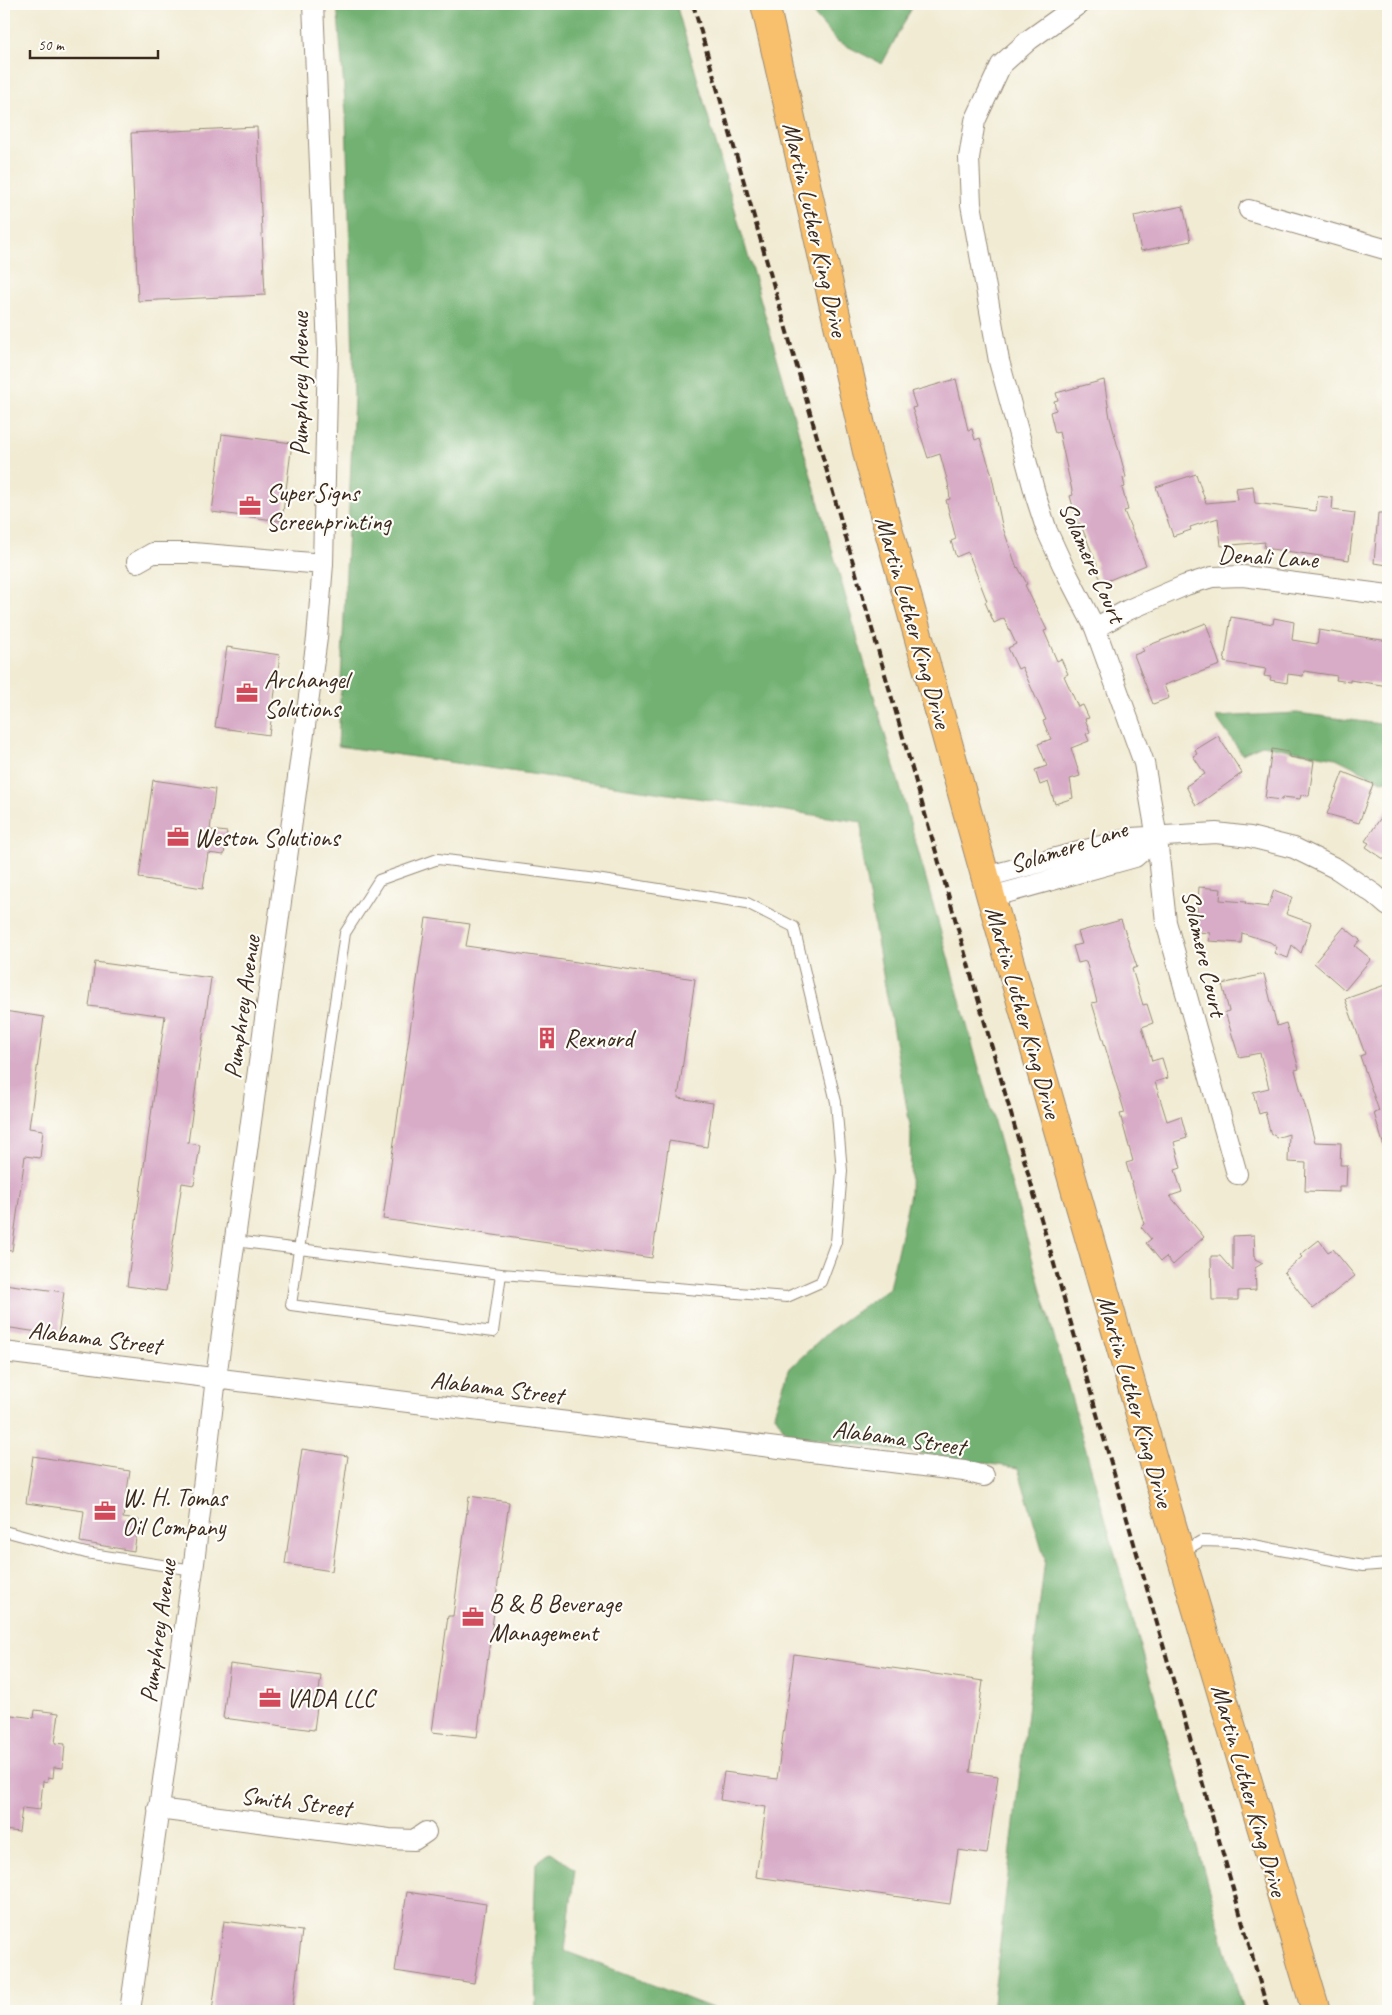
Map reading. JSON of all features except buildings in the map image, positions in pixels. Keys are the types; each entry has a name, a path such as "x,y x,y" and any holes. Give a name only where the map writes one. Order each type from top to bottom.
{"main road":[{"name":"Martin Luther King Drive","path":"765,4 868,456 988,887 1180,1554 1316,2011"}],"street":[{"name":"Pumphrey Avenue","path":"130,2011 193,1570 216,1378 313,673 323,564 328,349 314,4"},
{"name":"Solamere Court","path":"1079,4 1029,40 1001,65 974,121 969,158 971,204 999,361 1047,530 1095,628 1144,763 1157,838 1166,922 1176,964 1237,1174"},
{"path":"1250,210 1388,250"},
{"path":"137,562 153,553 193,553 323,564"},
{"name":"Denali Lane","path":"1095,628 1128,610 1186,585 1212,577 1251,577 1388,595"},
{"name":"Solamere Lane","path":"988,887 1131,838 1157,838 1216,833 1250,837 1294,848 1337,869 1388,906"},
{"name":"Alabama Street","path":"4,1352 363,1398 640,1430 944,1469 984,1476"},
{"name":"Smith Street","path":"158,1809 389,1839 414,1840 426,1832"}],"lane":[{"path":"235,1241 299,1250 501,1274 787,1297 821,1282 836,1242 842,1171 836,1102 794,928 747,903 596,879 438,859 379,880 345,933 299,1250 291,1305 493,1332 501,1274"},
{"path":"4,1531 86,1553 193,1570"},
{"path":"1180,1554 1202,1541 1238,1542 1363,1566 1388,1564"}],"green space":[{"path":"337,4 676,4 912,829 1243,2011 992,2011 1045,1559 1018,1468 787,1434 774,1413 789,1369 828,1332 889,1288 910,1194 911,1131 862,857 862,822 338,746 354,397 346,113"},
{"path":"805,4 914,4 882,64 837,41"},
{"path":"1297,713 1388,725 1388,780 1382,781 1336,758 1262,745 1242,754 1216,717"},
{"path":"551,1852 575,1869 565,1951 720,2011 536,2011 534,1917 536,1863"}],"railway":[{"path":"693,4 1268,2011"}],"place":[{"name":"SuperSigns Screenprinting","path":"250,506"},
{"name":"Archangel Solutions","path":"247,693"},
{"name":"Weston Solutions","path":"178,837"},
{"name":"Rexnord","path":"547,1038"},
{"name":"W. H. Tomas Oil Company","path":"105,1511"},
{"name":"B & B Beverage Management","path":"473,1617"},
{"name":"VADA LLC","path":"270,1698"}]}
